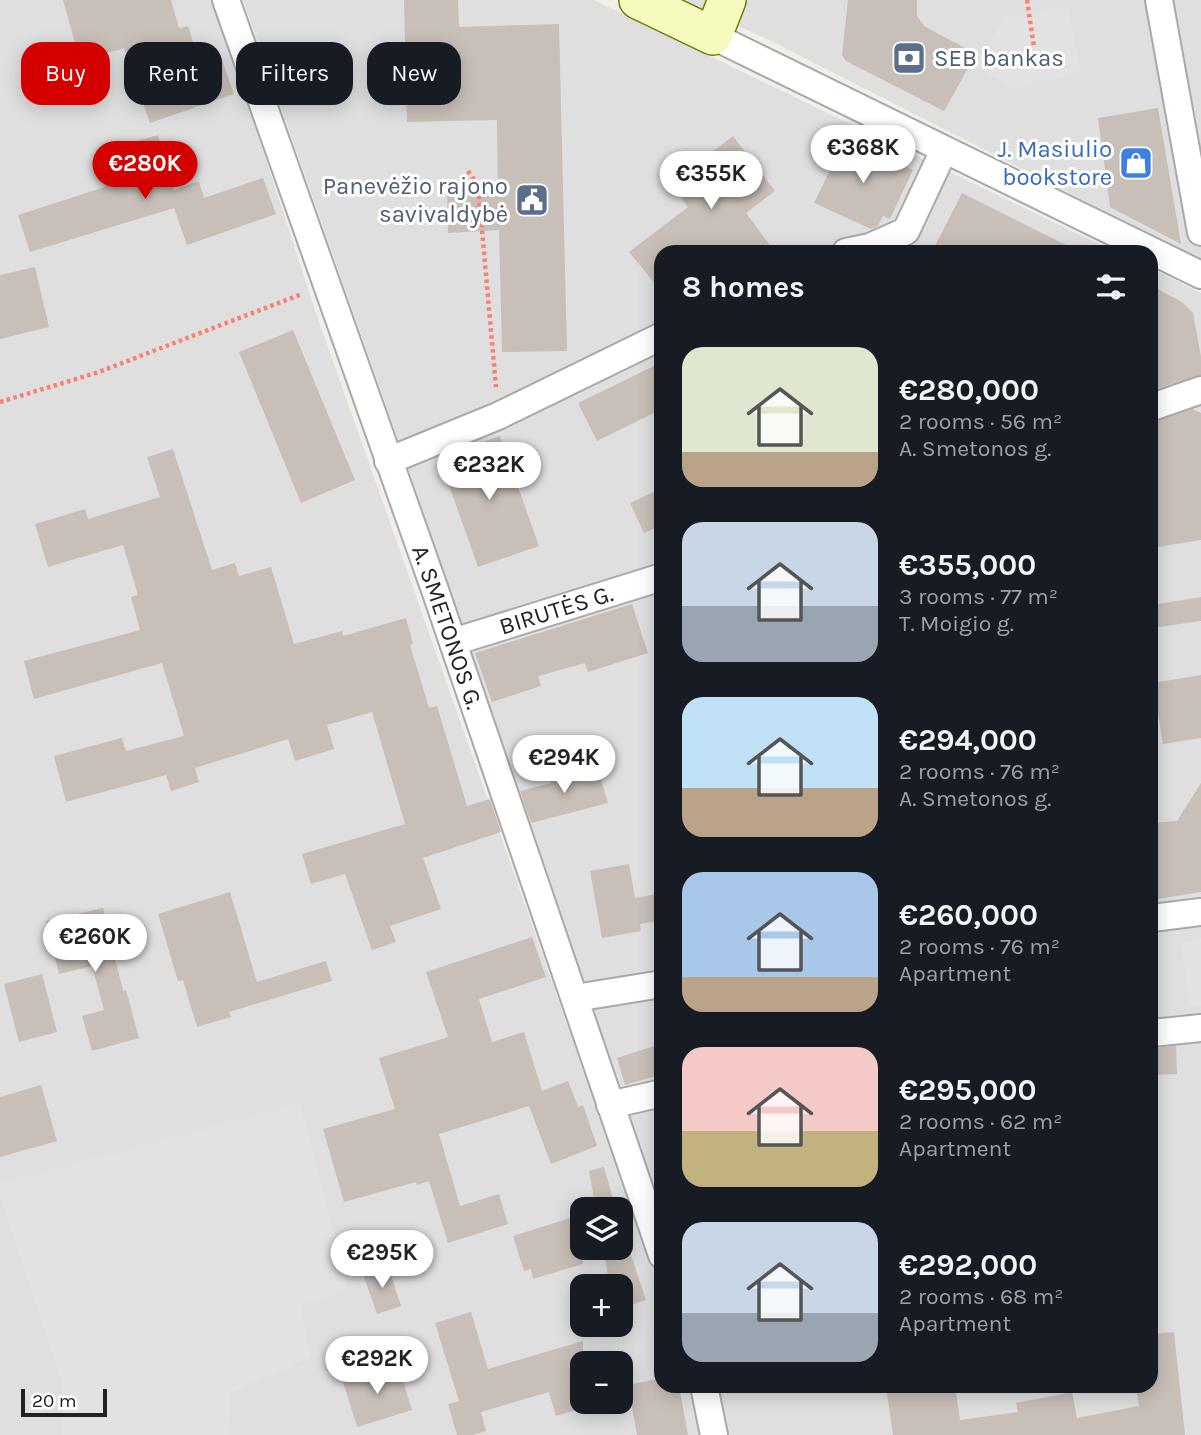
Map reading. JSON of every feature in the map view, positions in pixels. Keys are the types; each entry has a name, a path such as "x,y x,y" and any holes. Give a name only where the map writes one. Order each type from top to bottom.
{"main road":[{"path":"638,0 713,36 727,0"}],"street":[{"name":"A. SMETONOS G.","path":"226,0 453,642 654,1232"},
{"path":"1159,0 1201,232"},
{"path":"713,36 1139,245"},
{"path":"874,245 906,231 944,150"},
{"path":"1158,254 1201,275"},
{"path":"388,461 498,416 654,340"},
{"path":"1158,405 1201,390"},
{"name":"BIRUTĖS G.","path":"453,642 654,579"},
{"path":"1158,918 1201,912"},
{"path":"575,998 654,985"},
{"path":"1158,1032 1201,1028"},
{"path":"610,1105 654,1095"},
{"path":"705,1393 714,1435"}],"path":[{"path":"1027,0 1034,47"},
{"path":"468,170 478,185 498,416"},
{"path":"0,402 96,373 289,299"}],"shaded area":[{"path":"0,0 214,0 236,68 236,105 248,105 316,313 628,1197 570,1197 570,1260 633,1260 633,1211 654,1270 654,1393 694,1393 703,1435 0,1435"},
{"path":"243,0 594,0 1101,245 654,245 654,1206 567,956 416,490 280,105 353,105 353,42 258,42"},
{"path":"682,0 1201,0 1201,260 773,42"},
{"path":"1068,7 1081,73 1013,87 975,67 1003,19"},
{"path":"1158,272 1201,293 1201,1435 724,1435 715,1393 1158,1393"},
{"path":"1201,939 1201,1005 1190,1006 1181,942"},
{"path":"300,1103 348,1288 301,1306 310,1357 231,1393 228,1435 62,1435 61,1380 0,1196 0,1184"}],"building":[{"path":"63,0 171,0 179,28 188,26 193,42 124,42 124,48 110,52 110,42 75,42"},
{"path":"404,0 458,0 459,27 559,24 567,351 502,352 499,230 448,233 447,192 498,191 497,120 407,122 407,105 461,105 461,42 405,42"},
{"name":"SEB bankas","path":"848,0 917,0 917,16 924,26 976,54 944,111 846,61 842,55"},
{"path":"222,60 234,94 222,98"},
{"path":"144,105 202,105 150,123"},
{"name":"J. Masiulio bookstore","path":"1158,108 1181,244 1110,207 1098,118"},
{"path":"158,135 174,190 199,181 204,198 263,178 276,214 187,245 174,208 30,252 18,215 105,187 96,153"},
{"path":"733,136 775,191 746,213 770,245 654,245 654,282 629,252 688,207 671,184"},
{"path":"846,137 913,170 890,219 883,216 878,226 871,229 814,203"},
{"path":"962,193 1066,245 936,245"},
{"path":"35,267 49,327 0,339 0,275"},
{"path":"1158,289 1182,302 1193,313 1201,357 1201,375 1158,388"},
{"path":"293,330 355,480 301,503 239,352"},
{"path":"654,366 654,413 597,441 578,403"},
{"path":"1193,409 1201,413 1201,540 1158,547 1158,420"},
{"path":"500,436 539,546 478,567 439,457"},
{"path":"173,449 212,570 235,563 239,576 271,567 294,644 342,631 343,636 406,618 413,644 410,645 429,708 437,706 467,806 490,799 501,832 423,858 441,909 390,926 396,942 372,950 345,874 311,884 302,854 405,824 372,712 327,725 334,749 295,761 288,739 195,768 199,782 171,791 166,775 66,802 54,756 122,738 126,751 184,736 162,663 34,699 24,661 140,630 131,597 138,595 123,545 48,567 35,524 85,509 88,519 160,497 147,457"},
{"path":"654,492 654,529 644,533 630,503"},
{"path":"1201,597 1201,621 1158,627 1158,604"},
{"path":"632,604 648,653 588,672 585,663 538,676 541,686 492,702 475,653"},
{"path":"1201,675 1201,738 1163,744 1158,714 1158,682"},
{"path":"571,767 573,776 598,770 608,803 531,823 520,791 551,783 548,774"},
{"path":"1201,783 1201,892 1158,899 1158,823 1177,821"},
{"path":"629,864 635,898 654,894 654,921 640,924 641,931 602,938 590,871"},
{"path":"230,892 257,982 326,961 332,981 229,1012 231,1017 197,1027 183,980 178,981 158,914"},
{"path":"103,908 123,991 126,990 139,1038 92,1051 82,1016 104,1010 92,966 59,974 46,921"},
{"path":"532,937 546,977 479,999 492,1042 524,1032 542,1091 568,1081 578,1107 583,1105 597,1146 551,1164 529,1106 439,1134 460,1206 499,1194 508,1224 448,1243 429,1181 417,1185 416,1182 344,1202 323,1129 395,1109 379,1058 448,1037 426,972"},
{"path":"42,974 57,1032 19,1042 4,984"},
{"path":"654,1046 654,1076 625,1085 617,1058"},
{"path":"1176,1046 1177,1074 1158,1075 1158,1048"},
{"path":"41,1085 57,1141 0,1157 0,1097"},
{"path":"604,1167 613,1197 594,1197 589,1171"},
{"path":"570,1218 570,1260 583,1260 583,1264 533,1279 531,1269 524,1271 513,1236"},
{"path":"605,1260 633,1260 646,1300 633,1304 633,1274 608,1274"},
{"path":"388,1266 401,1306 377,1314 363,1274"},
{"path":"471,1312 488,1369 583,1341 583,1351 570,1351 570,1412 556,1416 549,1392 481,1412 486,1431 473,1435 457,1435 448,1404 459,1401 435,1323"},
{"path":"1174,1332 1185,1435 893,1435 887,1393 956,1393 960,1420 1018,1412 1016,1403 1067,1393 1072,1393 1077,1418 1139,1406 1137,1393 1158,1393 1158,1333"},
{"path":"398,1365 412,1410 357,1427 343,1382"},
{"path":"654,1380 654,1393 680,1393 688,1435 637,1435 633,1413 633,1384"}],"place":[{"name":"SEB bankas","path":"909,58"},
{"name":"J. Masiulio bookstore","path":"1136,163"},
{"name":"Panevėžio rajono savivaldybė","path":"532,200"}]}
